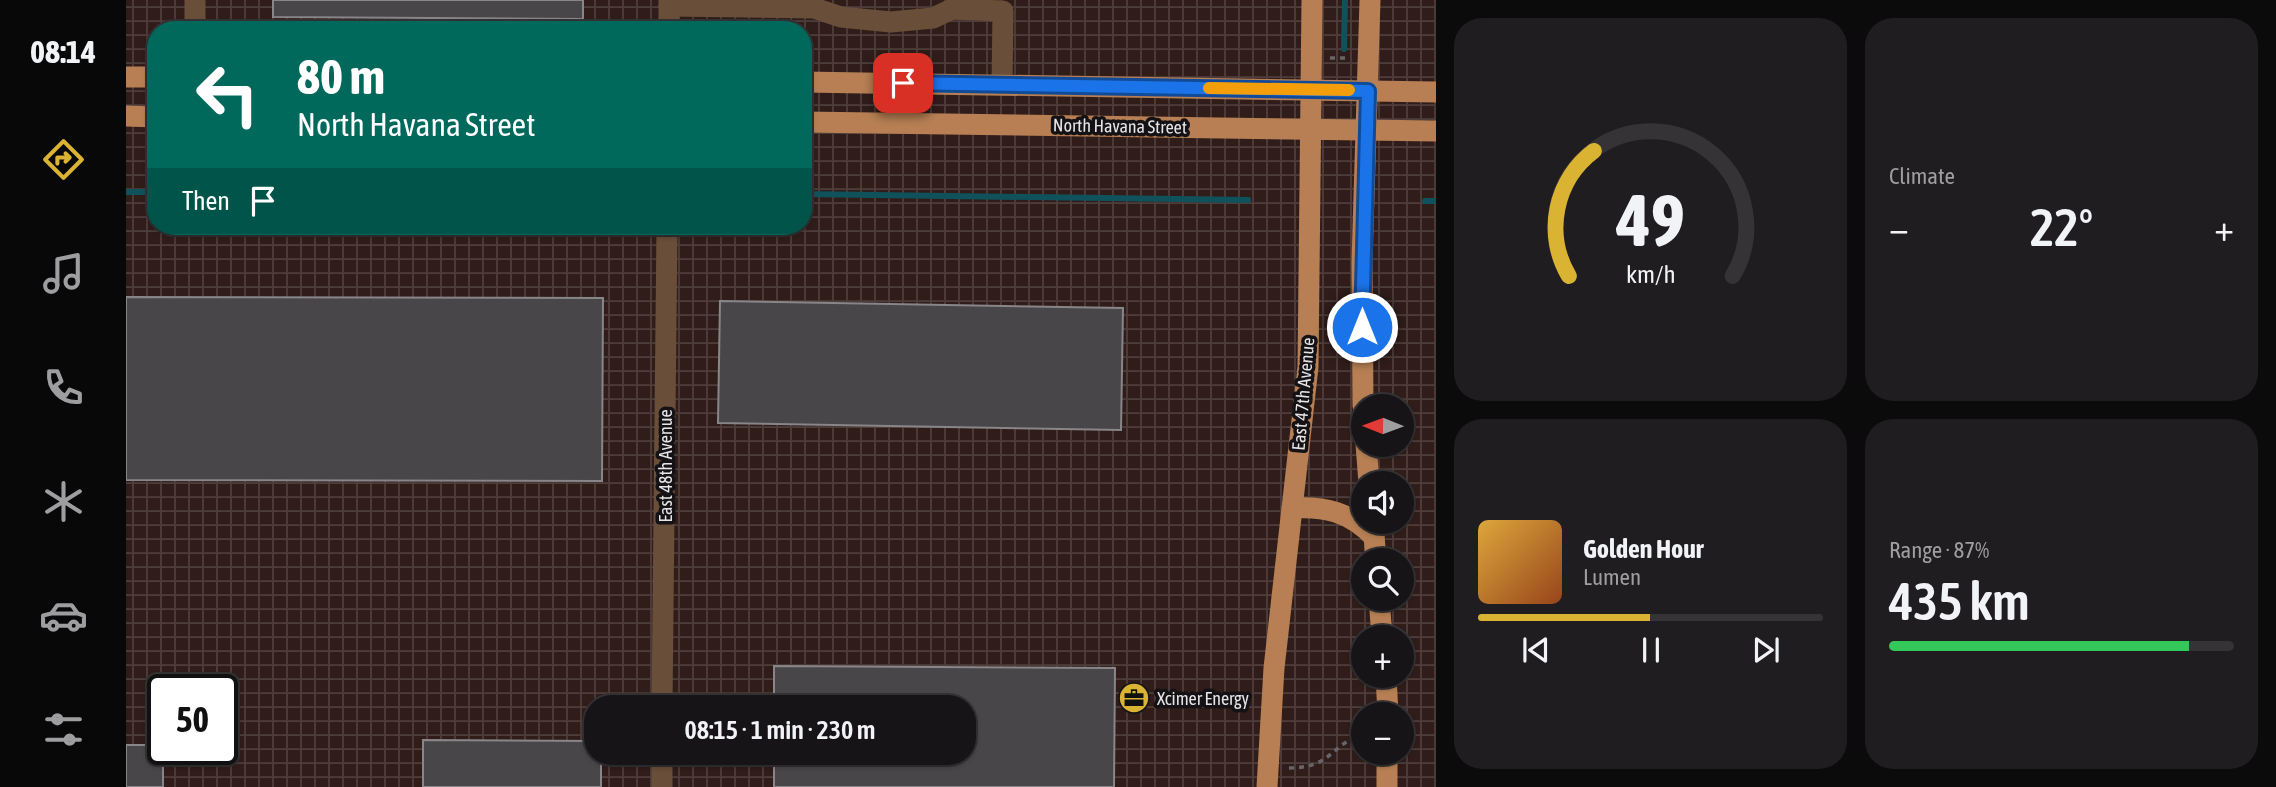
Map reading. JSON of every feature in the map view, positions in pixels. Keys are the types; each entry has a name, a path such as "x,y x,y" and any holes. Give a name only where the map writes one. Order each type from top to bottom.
{"main road":[{"name":"East 47th Avenue","path":"1267,787 1270,705 1308,367 1312,0"},
{"path":"1363,394 1365,130 1370,0"},
{"path":"126,77 147,77"},
{"path":"812,82 1436,92"},
{"path":"126,116 147,117"},
{"name":"North Havana Street","path":"812,122 1436,131"},
{"path":"1292,508 1312,507 1337,511 1351,519"},
{"path":"1387,765 1387,787"}],"street":[{"path":"195,0 195,21"},
{"path":"669,21 669,3 814,8 841,17 891,22 933,18 952,9 1003,11 1002,84"},
{"name":"East 48th Avenue","path":"662,695 667,235"},
{"path":"662,765 662,787"}],"path":[{"path":"1325,58 1356,58"},
{"path":"1289,768 1312,766 1331,757 1351,740"}],"shaded area":[{"path":"126,0 1436,0 1436,787 126,787"}],"building":[{"path":"273,0 583,0 583,19 273,17"},
{"path":"126,297 603,298 602,481 126,480"},
{"path":"720,301 1123,308 1121,430 718,423"},
{"path":"774,666 1115,668 1114,787 774,787 774,765 976,765 976,695 774,695"},
{"path":"423,740 584,741 584,765 601,765 601,787 423,787"},
{"path":"126,745 147,745 147,765 163,765 163,787 126,787"}],"waterway":[{"path":"1344,49 1345,0"},
{"path":"126,192 147,192"},
{"path":"812,194 1248,200"},
{"path":"1425,201 1436,201"}],"slow traffic":[{"path":"1209,88 1349,90"}],"place":[{"name":"Xcimer Energy","path":"1134,698"}],"route":[{"path":"903,83 1368,91 1362,327"}]}
